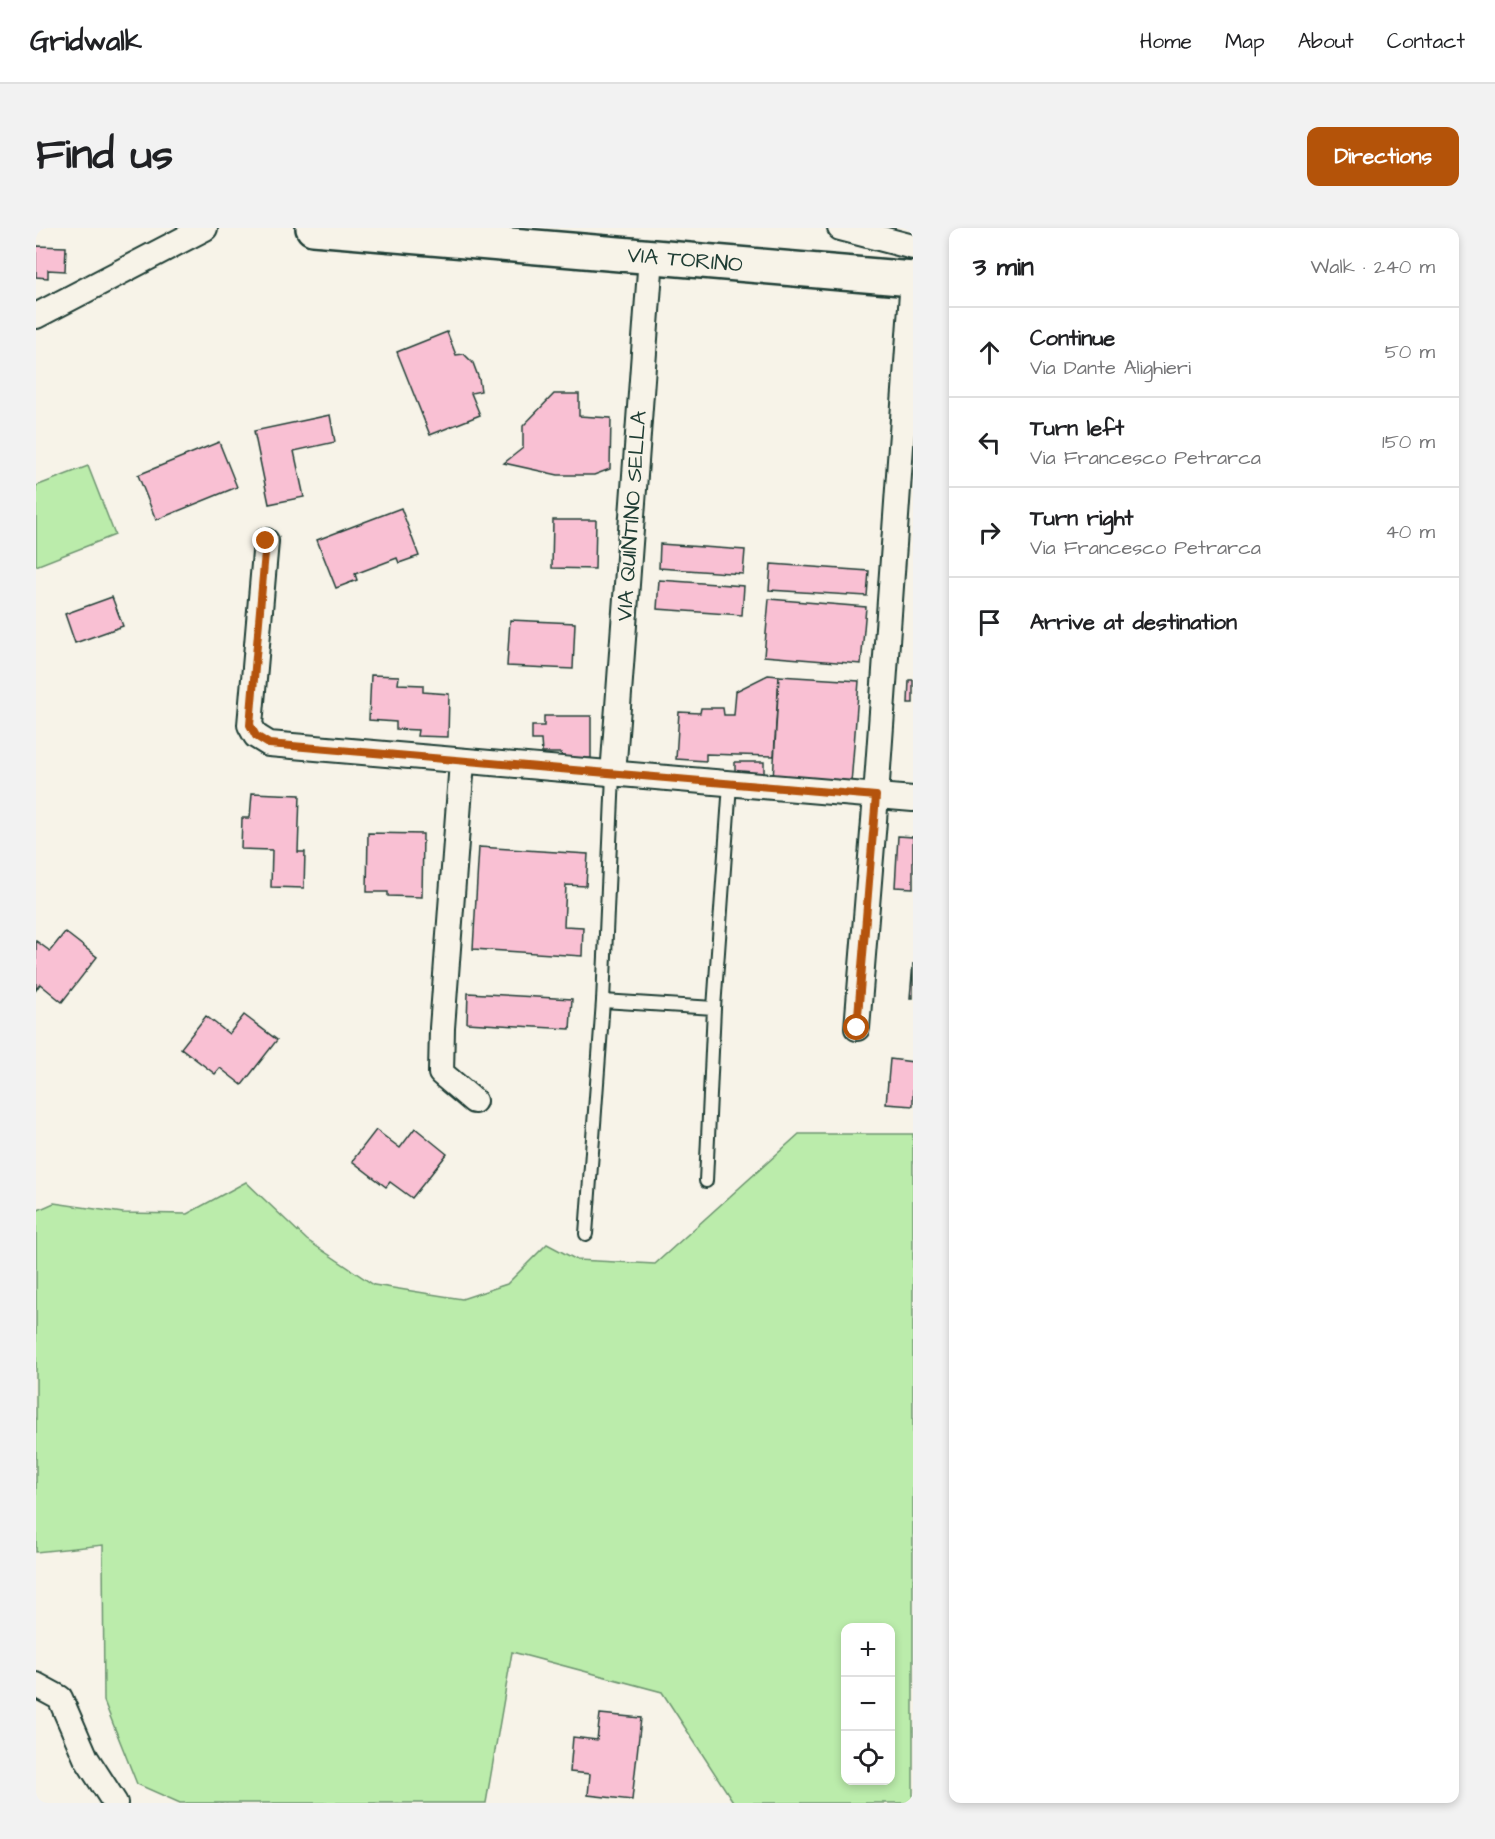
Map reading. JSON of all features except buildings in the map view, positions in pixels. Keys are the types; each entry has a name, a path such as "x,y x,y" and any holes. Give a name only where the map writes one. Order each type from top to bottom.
{"main road":[{"name":"VIA TORINO","path":"313,228 913,279"}],"street":[{"path":"36,316 205,228"},
{"path":"840,228 913,247"},
{"name":"VIA QUINTINO SELLA","path":"613,775 651,257"},
{"path":"857,1028 913,279"},
{"path":"266,541 250,725 256,736 269,744 913,800"},
{"path":"462,762 442,1028 441,1072 474,1101"},
{"path":"36,1685 60,1698 86,1758 116,1803"}],"lane":[{"path":"586,1234 603,1001 613,775"},
{"path":"706,1181 714,1008 730,784"},
{"path":"603,1001 714,1008"}],"green space":[{"path":"88,466 115,535 36,566 36,486"},
{"path":"799,1134 913,1134 913,1803 734,1803 662,1692 512,1652 486,1803 180,1803 137,1784 104,1701 103,1545 36,1552 36,1211 54,1203 123,1213 187,1214 246,1182 307,1240 374,1285 462,1299 507,1284 547,1244 577,1260 655,1264"}],"route":[{"path":"266,541 250,725 256,736 269,744 876,796 857,1028"}]}
